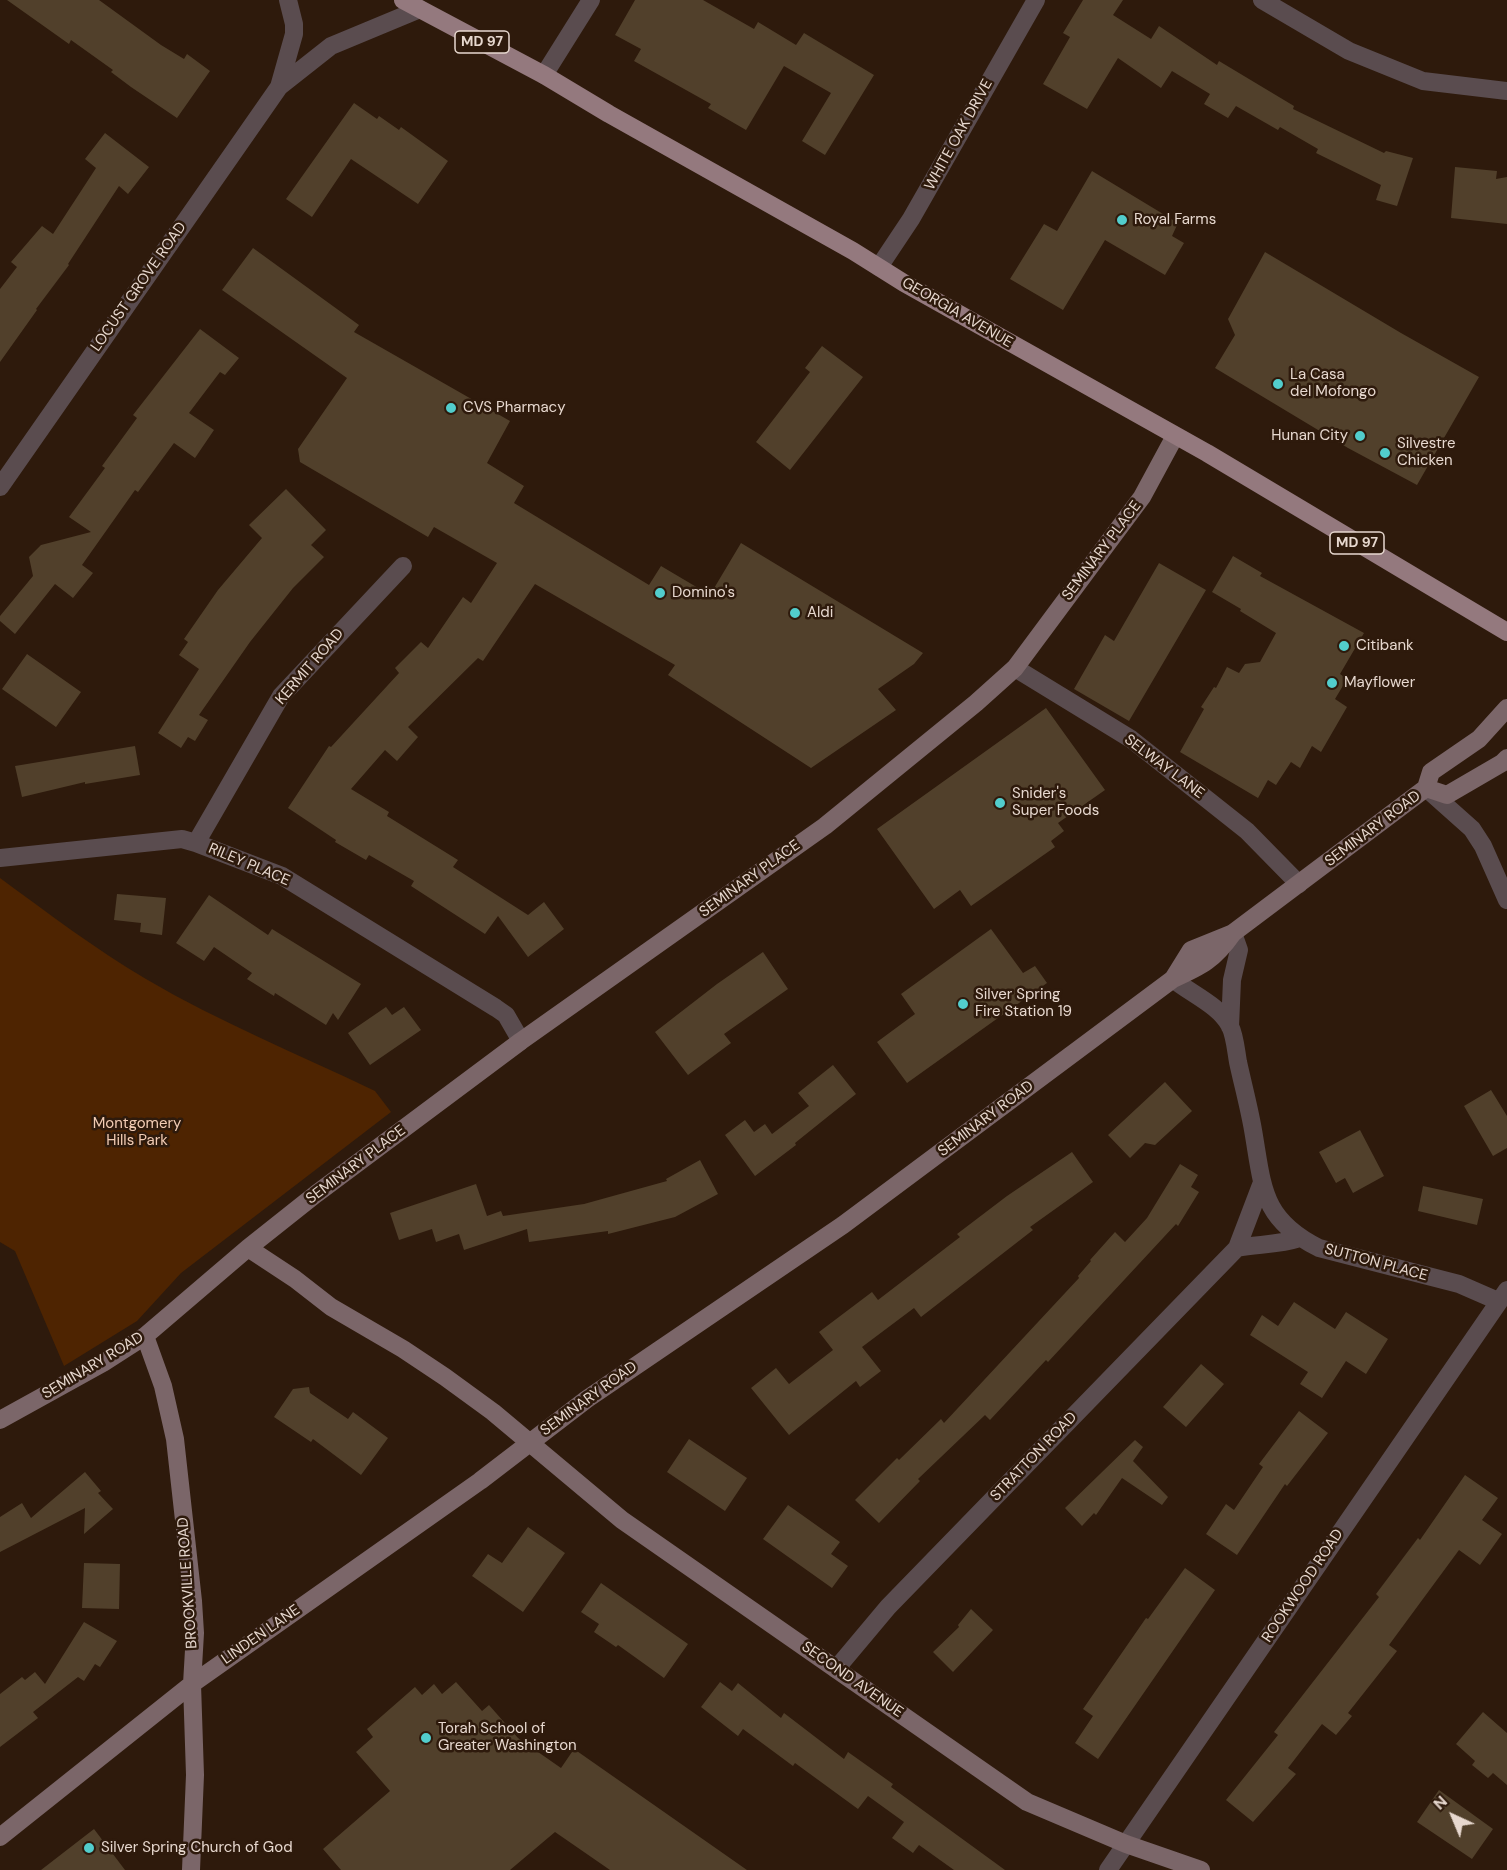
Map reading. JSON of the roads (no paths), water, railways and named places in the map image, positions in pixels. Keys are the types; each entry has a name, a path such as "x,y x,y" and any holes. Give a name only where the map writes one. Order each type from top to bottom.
{"main road":[{"name":"GEORGIA AVENUE","path":"404,0 544,75 1232,467 1507,632"}],"street":[{"name":"LOCUST GROVE ROAD","path":"279,87 294,34 288,0"},
{"path":"544,75 591,0"},
{"name":"WHITE OAK DRIVE","path":"879,267 911,219 1036,0"},
{"path":"1262,0 1349,51 1423,81 1507,91"},
{"name":"LOCUST GROVE ROAD","path":"0,487 279,87 331,45 420,9"},
{"name":"SEMINARY PLACE","path":"248,1248 316,1194 521,1041 825,826 976,703 1015,668 1142,497 1175,436"},
{"name":"KERMIT ROAD","path":"196,843 281,696 403,566"},
{"name":"SELWAY LANE","path":"1015,668 1131,740 1247,831 1299,884"},
{"name":"SEMINARY ROAD","path":"0,1420 103,1363 145,1336 248,1248 295,1279 331,1307 403,1349 445,1377 530,1442 587,1399 843,1224 1173,980 1191,950 1233,933 1426,788 1431,772 1479,739 1507,708"},
{"name":"SEMINARY ROAD","path":"1426,788 1448,795 1507,758"},
{"path":"1426,788 1472,829 1483,846 1507,900"},
{"name":"RILEY PLACE","path":"0,858 182,839 196,843 282,876 496,1008 506,1015 521,1041"},
{"name":"SUTTON PLACE","path":"1233,933 1239,950 1232,980 1230,1027 1267,1201 1300,1238 1337,1254 1502,1296"},
{"path":"1173,980 1215,1009 1230,1027"},
{"name":"STRATTON ROAD","path":"836,1669 888,1607 1237,1248 1262,1185"},
{"path":"1237,1248 1287,1243 1300,1238"},
{"name":"ROOKWOOD ROAD","path":"1108,1870 1502,1296"},
{"name":"BROOKVILLE ROAD","path":"145,1336 163,1386 175,1439 195,1633 192,1684 195,1775 191,1870"},
{"name":"SECOND AVENUE","path":"530,1442 622,1520 1027,1802 1126,1844 1201,1870"},
{"name":"LINDEN LANE","path":"0,1837 192,1684 480,1481 530,1442"}],"place":[{"name":"Royal Farms","path":"1122,220"},
{"name":"La Casa del Mofongo","path":"1278,384"},
{"name":"CVS Pharmacy","path":"451,408"},
{"name":"Hunan City","path":"1360,436"},
{"name":"Silvestre Chicken","path":"1385,453"},
{"name":"Domino's","path":"660,593"},
{"name":"Aldi","path":"795,613"},
{"name":"Citibank","path":"1344,646"},
{"name":"Mayflower","path":"1332,683"},
{"name":"Snider's Super Foods","path":"1000,803"},
{"name":"Silver Spring Fire Station 19","path":"963,1004"},
{"name":"Torah School of Greater Washington","path":"426,1738"},
{"name":"Silver Spring Church of God","path":"89,1848"}],"park label":[{"name":"Montgomery Hills Park","path":"137,1132"}]}
